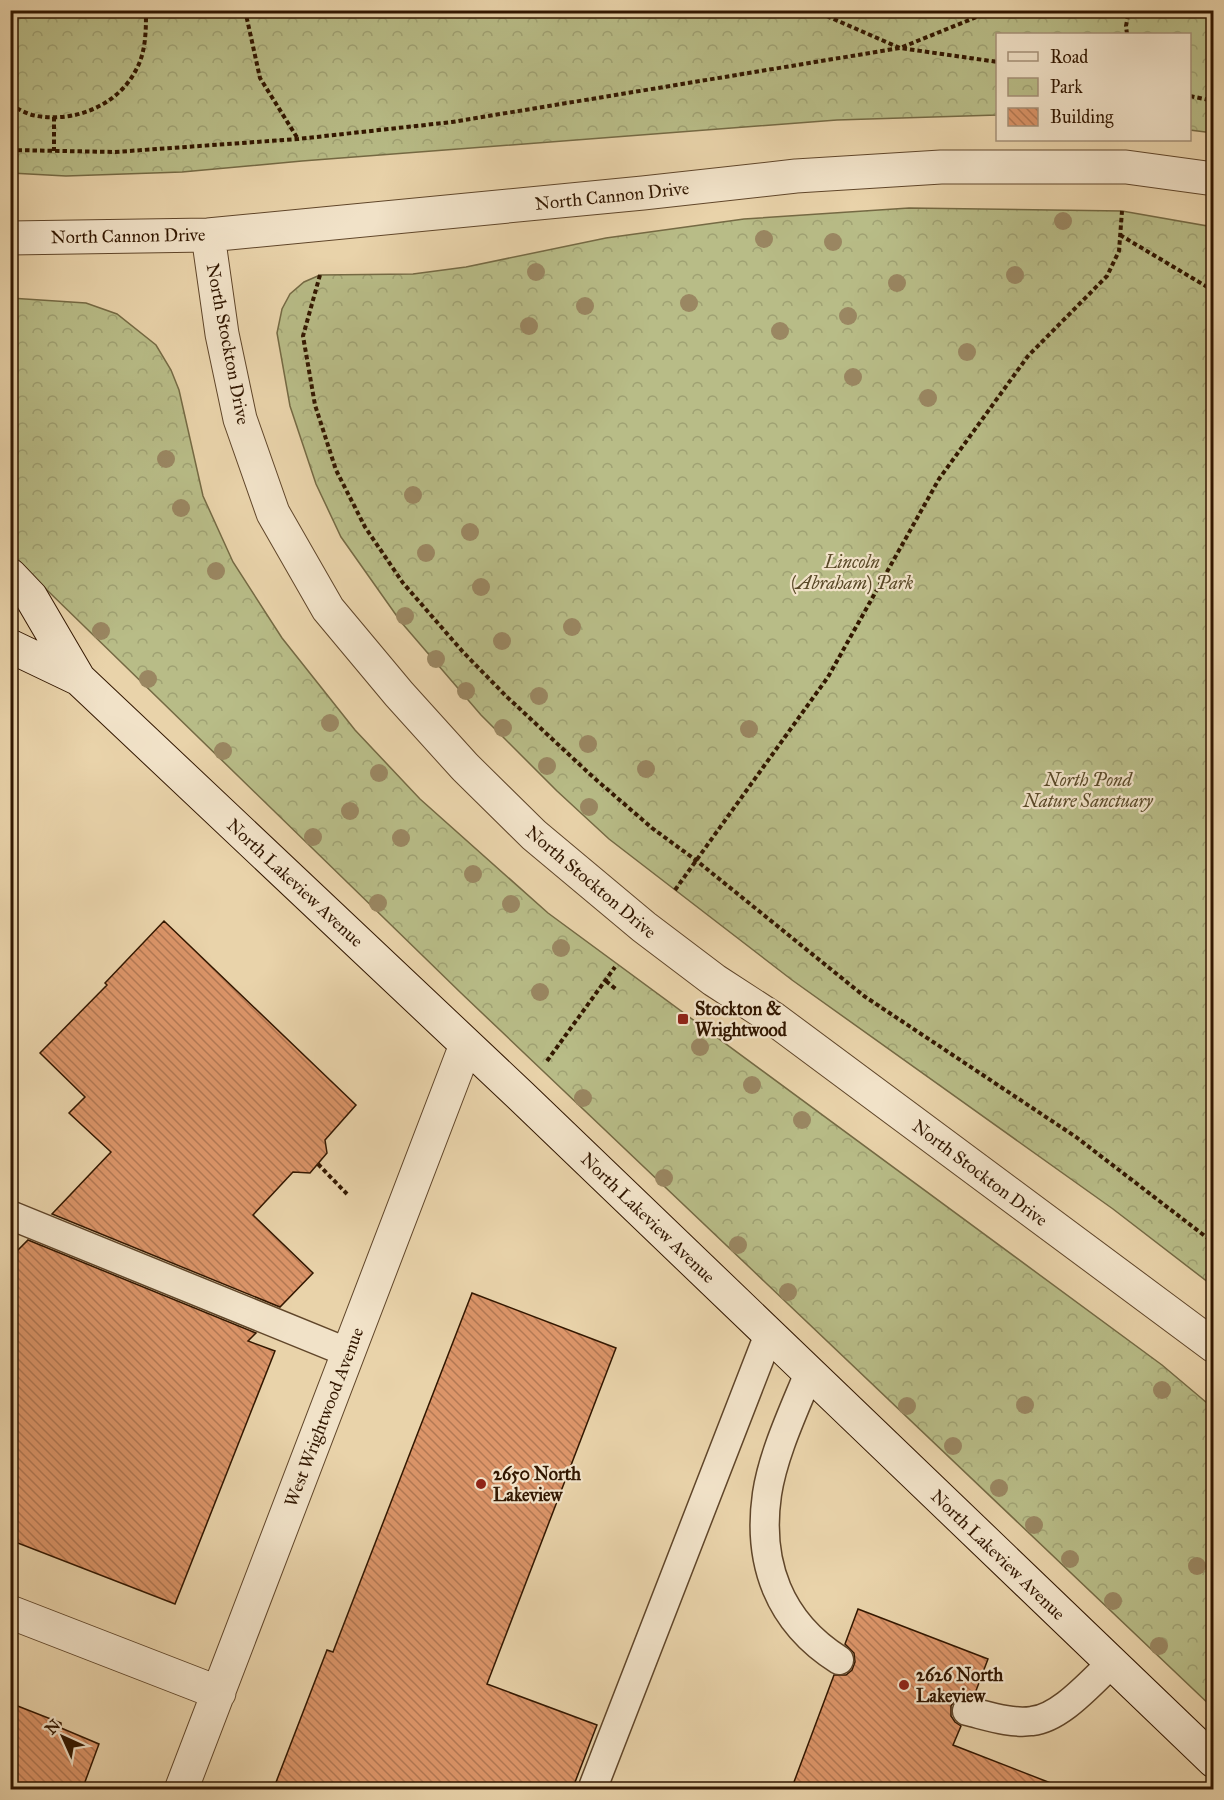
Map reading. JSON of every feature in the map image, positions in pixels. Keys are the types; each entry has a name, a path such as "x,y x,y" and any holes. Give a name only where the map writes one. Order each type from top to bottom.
{"street":[{"name":"North Cannon Drive","path":"10,238 207,235 796,176 930,168 1126,167 1214,179"},
{"name":"North Stockton Drive","path":"207,235 222,334 240,419 273,513 328,609 442,742 534,835 620,909 714,980 774,1019 1214,1346"},
{"name":"North Lakeview Avenue","path":"10,575 31,597 78,679 466,1045 1214,1761"},
{"name":"North Lakeview Avenue","path":"10,646 78,679"},
{"name":"West Wrightwood Avenue","path":"181,1790 466,1045"},
{"path":"10,1612 219,1693"}],"lane":[{"path":"10,1215 349,1353"},
{"path":"592,1790 769,1334"},
{"path":"809,1373 783,1437 767,1492 764,1532 772,1578 787,1610 808,1636 839,1660"},
{"path":"967,1711 1002,1720 1032,1722 1049,1717 1112,1664"}],"path":[{"path":"10,105 31,115 61,118 91,111 117,94 136,70 146,41 146,10"},
{"path":"245,10 260,78 298,139"},
{"path":"813,10 900,48 996,62"},
{"path":"10,150 115,152 298,139 452,122 900,48 994,10"},
{"path":"1127,33 1129,10"},
{"path":"1191,96 1214,101"},
{"path":"54,117 54,151"},
{"path":"675,890 828,677 939,479 1028,356 1107,276 1119,251 1122,211"},
{"path":"1120,235 1214,291"},
{"path":"320,275 303,336 315,405 336,470 365,527 403,583 463,652 506,696 652,828 697,861 864,996 1076,1137 1214,1244"},
{"path":"541,1069 615,967"},
{"path":"606,981 618,990"},
{"path":"318,1164 347,1194"}],"green space":[{"path":"10,11 1213,11 1213,133 1191,130 1191,33 996,33 996,115 837,120 182,172 66,176 11,173"},
{"name":"Lincoln (Abraham) Park","path":"909,208 1122,211 1213,227 1213,1286 1113,1209 792,980 609,839 557,791 481,715 401,622 341,537 316,484 290,406 277,333 282,309 290,294 304,282 320,275 413,274 466,267 606,238 744,219"},
{"path":"10,298 86,303 117,314 156,345 171,370 179,390 203,496 233,562 282,638 355,730 420,799 548,913 1162,1365 1213,1408 1213,1708 461,993 11,555"}],"building":[{"path":"164,921 356,1105 325,1140 327,1153 310,1173 293,1172 253,1215 313,1273 280,1307 52,1214 111,1152 69,1113 85,1097 40,1053 107,985 105,983"},
{"path":"28,1240 256,1333 248,1341 275,1351 175,1604 10,1540 10,1258"},
{"name":"2650 North Lakeview","path":"472,1293 616,1348 487,1684 597,1725 572,1790 273,1790 327,1650 333,1652"},
{"name":"2626 North Lakeview","path":"858,1609 988,1659 974,1696 962,1695 951,1706 951,1716 961,1726 953,1745 1061,1787 1060,1790 791,1790 834,1675 846,1675 852,1670 855,1662 854,1653 845,1644"},
{"path":"10,1703 61,1723 61,1728 99,1744 82,1790 10,1790"}],"place":[{"name":"Stockton & Wrightwood","path":"683,1019"},
{"name":"2650 North Lakeview","path":"481,1484"},
{"name":"2626 North Lakeview","path":"904,1685"}],"park label":[{"name":"North Pond Nature Sanctuary","path":"1088,790"}]}
